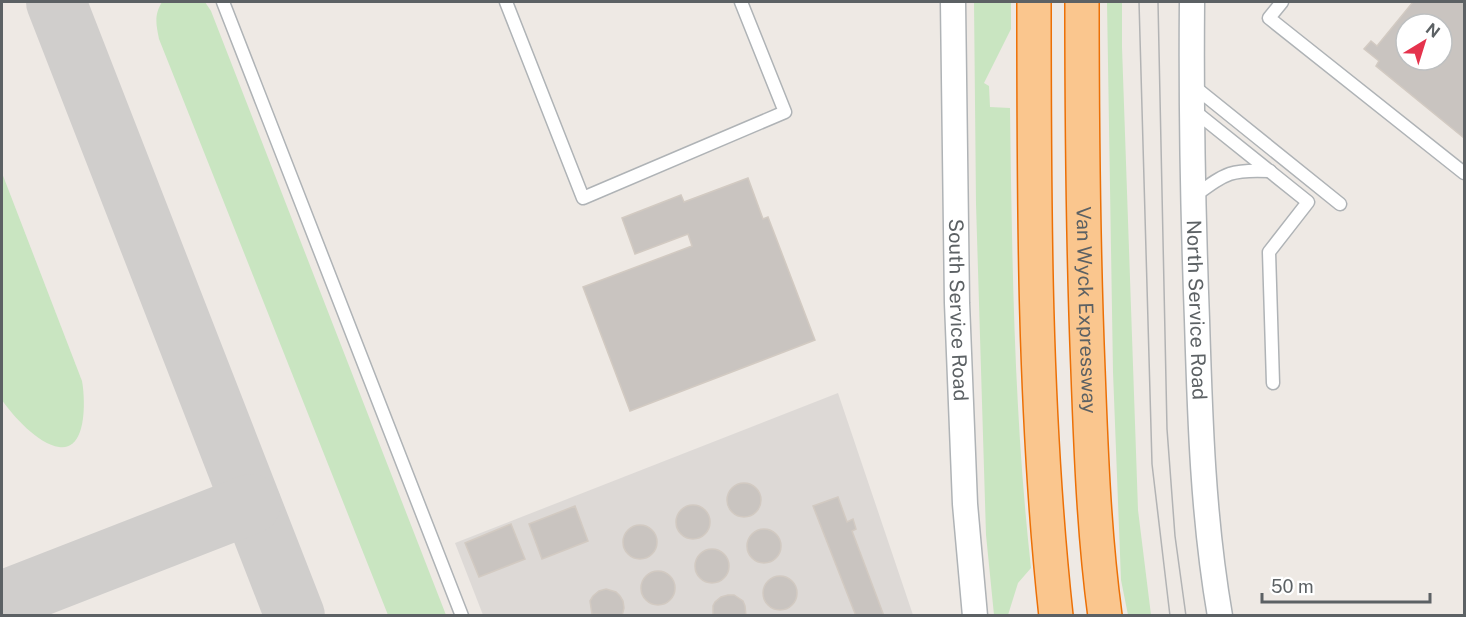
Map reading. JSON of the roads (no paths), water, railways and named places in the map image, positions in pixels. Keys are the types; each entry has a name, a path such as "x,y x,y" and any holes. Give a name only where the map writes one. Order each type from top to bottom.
{"highway":[{"path":"1034,2 1039,333 1054,615"},
{"name":"Van Wyck Expressway","path":"1082,2 1083,197 1088,360 1095,524 1105,615"}],"street":[{"name":"South Service Road","path":"953,2 957,303 965,515 975,615"},
{"name":"North Service Road","path":"1192,2 1191,109 1201,450 1207,521 1220,615"}],"lane":[{"path":"223,2 462,615"},
{"path":"506,2 583,198 785,112 741,2"},
{"path":"1282,2 1269,18 1464,173"},
{"path":"1191,84 1340,204"},
{"path":"1191,109 1308,202 1269,252 1273,383"},
{"path":"1193,197 1233,172 1270,171"}],"tram line":[{"path":"1139,2 1152,464 1170,616"},
{"path":"1158,2 1167,429 1175,536 1186,616"}]}
